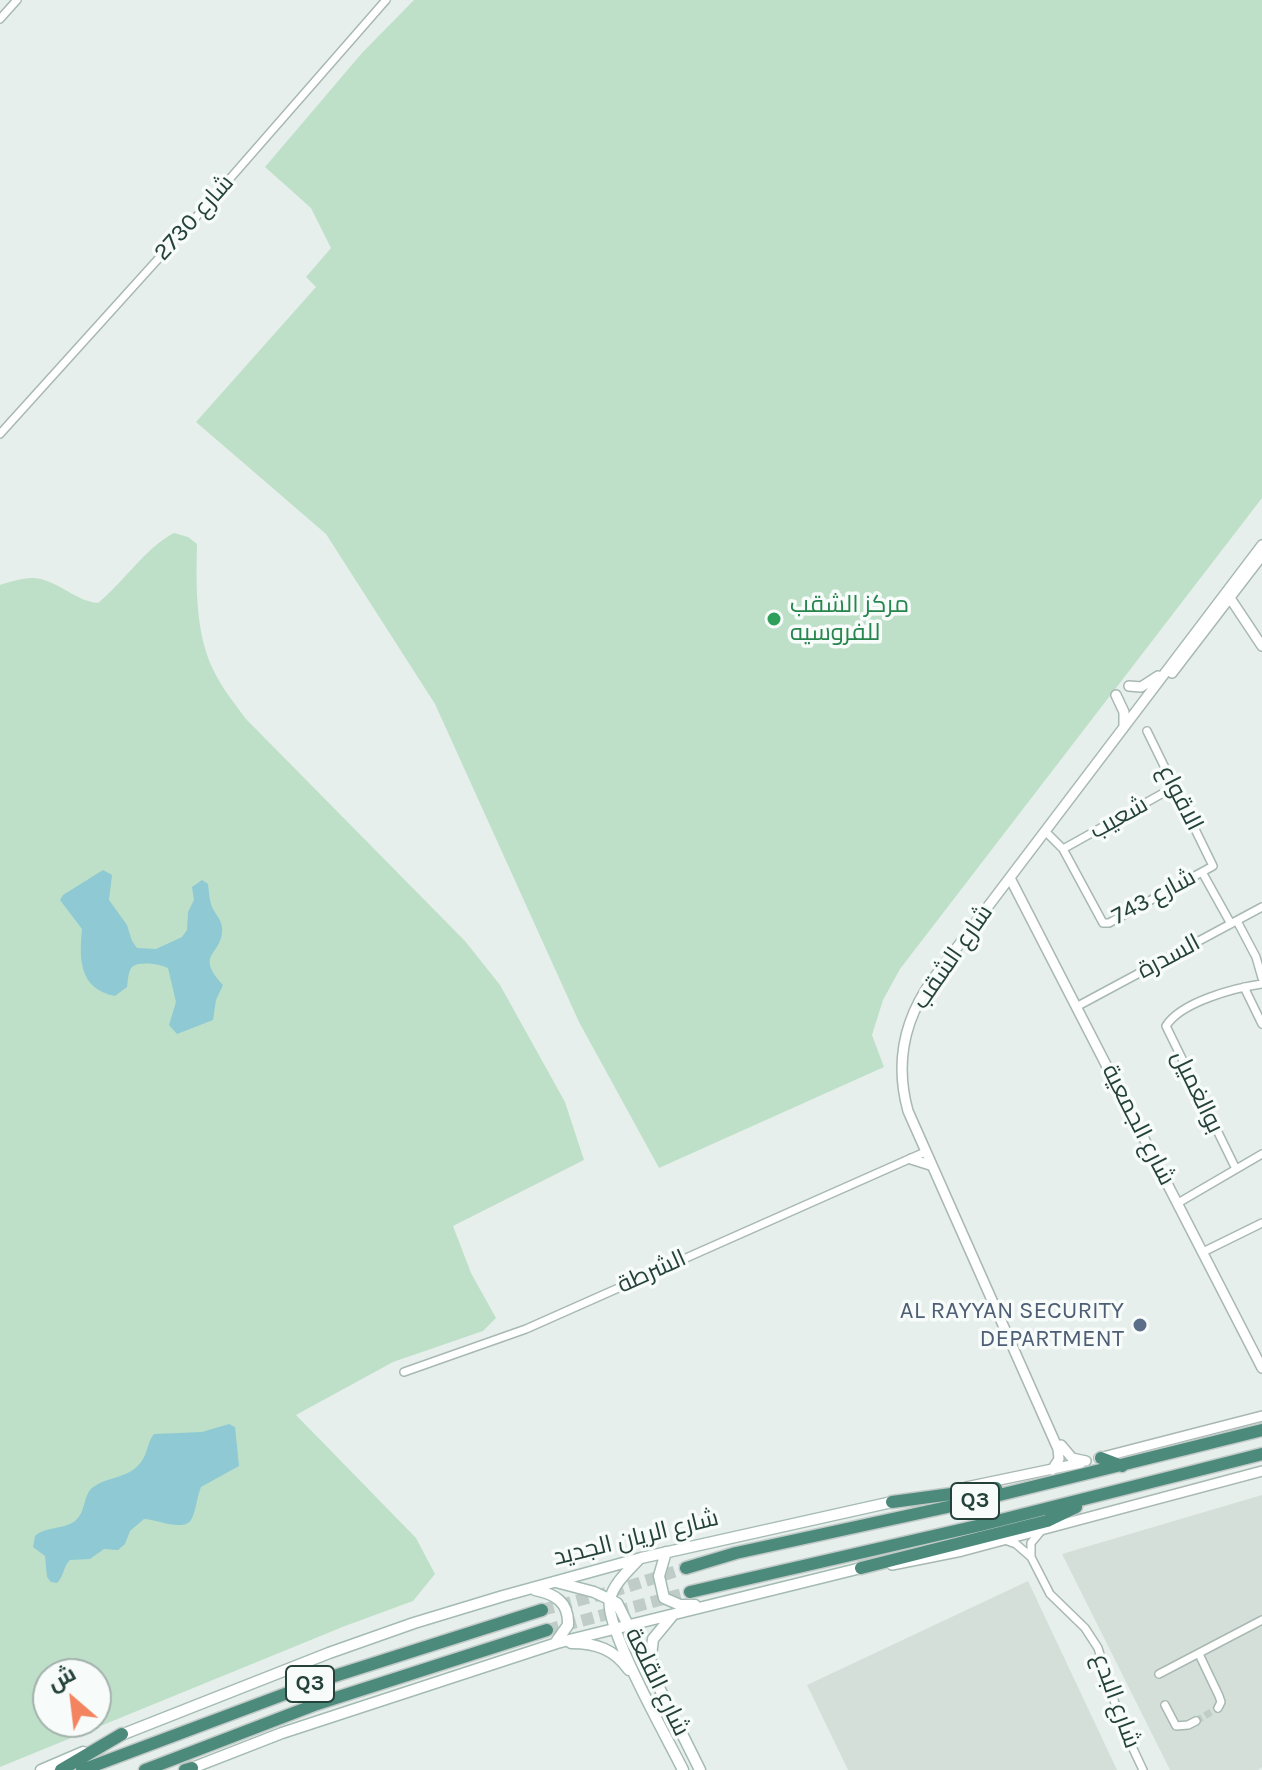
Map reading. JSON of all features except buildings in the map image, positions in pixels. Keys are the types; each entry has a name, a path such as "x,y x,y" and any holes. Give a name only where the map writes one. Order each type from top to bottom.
{"highway":[{"name":"شارع الريان الجديد","path":"686,1568 736,1553 1122,1466 1262,1430"},
{"name":"Q3","path":"690,1592 1262,1454"},
{"path":"1101,1458 1122,1466"},
{"path":"892,1502 1083,1475"},
{"path":"861,1568 1047,1521 1098,1496"},
{"name":"Q3","path":"82,1770 325,1679 542,1610"},
{"name":"Q3","path":"145,1770 317,1704 547,1630"},
{"path":"61,1770 122,1734"}],"main road":[{"name":"شارع الريان الجديد","path":"41,1770 122,1734 372,1638 554,1581 641,1558 892,1502"},
{"path":"666,1552 659,1576 664,1598 680,1605 709,1605"},
{"path":"554,1581 610,1598 619,1581 641,1558"},
{"path":"188,1769 282,1733 554,1644 861,1568"},
{"path":"531,1589 554,1595 566,1608 568,1625 554,1644"},
{"name":"شارع القلعة","path":"610,1598 617,1603 630,1625 700,1770"},
{"name":"شارع القلعة","path":"610,1598 610,1614 637,1683 683,1770"},
{"path":"650,1666 653,1639 674,1614"},
{"path":"554,1644 597,1645 612,1652 637,1683"}],"street":[{"path":"0,19 17,0"},
{"name":"شارع 2730","path":"0,434 206,206 386,0"},
{"name":"شارع الشقب","path":"1086,1461 1072,1458 1062,1448 961,1225 913,1110 907,1082 907,1054 913,1025 925,998 1262,545"},
{"name":"شارع الشقب","path":"1011,880 1049,835 1262,555"},
{"path":"1230,598 1262,646"},
{"path":"1129,686 1141,687 1151,682 1189,640"},
{"path":"1116,695 1124,712 1124,727"},
{"name":"الاقواع","path":"1147,731 1213,866"},
{"name":"شعيب","path":"1063,849 1174,787"},
{"name":"شارع 743","path":"1049,835 1063,849 1103,923 1109,923 1213,866"},
{"path":"1202,872 1256,957 1262,978"},
{"name":"شارع الجمعية","path":"1011,880 1262,1368"},
{"name":"السدرة","path":"1076,1007 1262,907"},
{"name":"شارع الشقب","path":"961,1225 924,1150 906,1102 902,1053 909,1023 927,987 984,916"},
{"name":"بوالغميل","path":"1235,1167 1166,1026 1183,1010 1244,987 1262,984"},
{"path":"1244,987 1262,1024"},
{"path":"918,1135 910,1157 932,1167"},
{"name":"الشرطة","path":"404,1372 526,1329 924,1150"},
{"path":"1178,1203 1262,1154"},
{"path":"1203,1252 1262,1223"},
{"name":"شارع الشقب","path":"1022,1361 1058,1449 1059,1459 1052,1470"},
{"name":"شارع الريان الجديد","path":"892,1502 1052,1470 1262,1416"},
{"path":"861,1568 913,1563 1262,1471"},
{"path":"1031,1557 1034,1537 1043,1530"},
{"name":"شارع البدع","path":"1005,1540 1016,1544 1031,1557 1050,1594 1085,1628 1098,1648 1121,1723 1143,1770"},
{"path":"1159,1674 1262,1620"},
{"path":"1199,1654 1219,1696 1221,1702 1218,1708"},
{"path":"1165,1705 1176,1726 1196,1721"}],"shaded area":[{"path":"1262,1495 1262,1767 1258,1770 1170,1770 1062,1554"},
{"path":"1028,1581 1117,1770 848,1770 807,1685"}],"green space":[{"name":"مركز الشقب للفروسيه","path":"414,0 1262,0 1262,498 900,969 883,1000 872,1035 884,1067 659,1168 579,1022 435,704 326,534 196,422 316,287 306,277 331,248 311,208 265,167 362,53"},
{"path":"174,533 188,537 197,544 197,595 204,646 227,693 245,718 465,941 500,985 565,1102 584,1160 453,1226 471,1273 496,1318 483,1331 393,1362 296,1415 416,1538 435,1574 413,1601 112,1721 112,1658 32,1658 32,1738 71,1738 0,1767 0,585 24,579 41,579 98,603 144,556"}],"water":[{"path":"103,870 112,875 109,900 127,925 137,948 156,949 182,937 187,930 188,912 194,900 192,887 202,880 208,884 211,904 222,927 219,944 210,960 214,974 223,985 216,1000 213,1020 177,1034 169,1025 176,1002 168,968 156,964 133,966 127,987 115,996 94,987 88,980 82,962 82,929 60,900"},
{"path":"229,1424 235,1427 239,1466 201,1487 191,1520 176,1525 144,1519 130,1531 125,1544 118,1550 104,1549 90,1559 70,1560 57,1583 51,1582 47,1577 45,1556 33,1547 35,1536 75,1521 92,1488 136,1468 154,1434 202,1432"}],"tunnel":[{"path":"542,1610 686,1568"},
{"path":"547,1630 690,1592"},
{"path":"1196,1721 1218,1708"}],"place":[{"name":"مركز الشقب للفروسيه","path":"774,619"},
{"name":"AL RAYYAN SECURITY DEPARTMENT","path":"1140,1325"}]}
